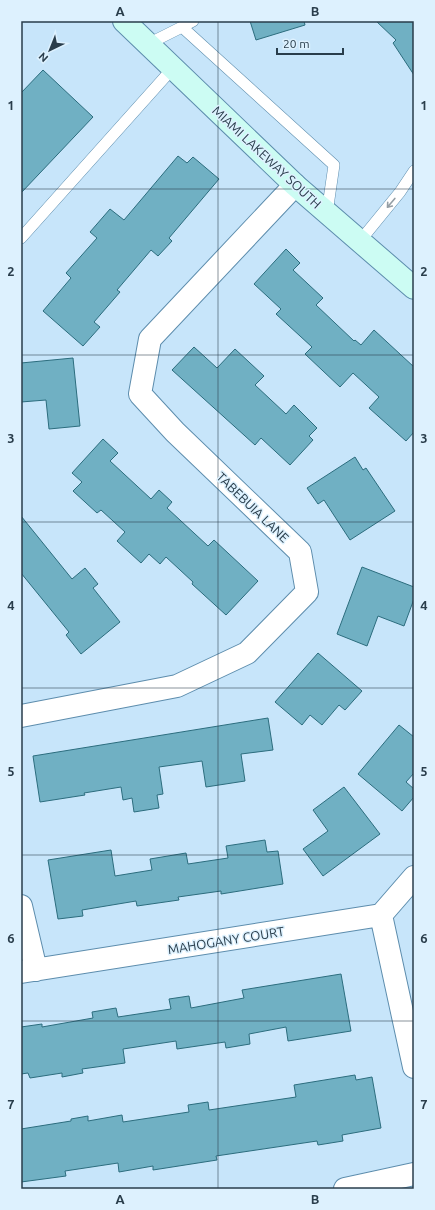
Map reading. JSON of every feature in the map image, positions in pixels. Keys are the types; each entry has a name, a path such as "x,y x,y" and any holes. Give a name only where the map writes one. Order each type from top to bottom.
{"street":[{"name":"MIAMI LAKEWAY SOUTH","path":"124,21 295,185 414,288"},
{"name":"TABEBUIA LANE","path":"21,716 178,686 247,653 307,592 300,552 175,432 140,394 150,339 295,185"},
{"path":"414,877 380,915 414,1067"},
{"path":"21,906 29,971"},
{"name":"MAHOGANY COURT","path":"29,971 380,915"},
{"path":"344,1189 414,1174"}],"lane":[{"path":"148,44 193,21"},
{"path":"182,27 334,165 327,213"},
{"path":"21,238 173,68"},
{"path":"360,241 400,192 414,171"}],"building":[{"path":"250,21 304,21 305,25 256,40"},
{"path":"376,21 414,21 414,75 393,43 396,40"},
{"path":"43,70 93,117 21,193 21,93"},
{"path":"178,156 187,163 193,157 219,179 169,238 172,241 158,256 151,250 117,290 120,292 94,322 100,327 83,346 43,311 71,278 66,273 97,238 90,232 110,209 124,220"},
{"path":"286,249 300,263 293,270 323,298 316,305 354,341 355,340 361,345 374,330 414,367 414,432 406,441 369,408 379,397 353,373 340,387 305,354 312,347 276,314 281,309 254,284"},
{"path":"194,347 217,368 235,349 264,376 255,385 286,414 294,405 317,428 309,436 313,440 290,465 261,438 255,445 172,370"},
{"path":"73,358 80,426 49,429 46,400 21,402 21,363"},
{"path":"103,439 118,453 110,461 151,499 159,490 172,502 167,508 208,546 214,540 258,581 226,615 192,584 193,582 166,557 160,564 149,554 141,563 117,541 125,532 101,510 97,513 73,491 82,482 72,473"},
{"path":"355,457 363,470 366,468 395,511 350,540 324,500 318,504 307,488"},
{"path":"21,516 72,579 85,568 98,584 93,588 120,622 81,654 66,635 69,632 21,573"},
{"path":"362,567 414,587 414,599 404,626 378,616 367,646 337,634"},
{"path":"318,653 362,691 345,710 339,705 322,725 310,715 302,725 275,702"},
{"path":"268,718 273,750 241,754 245,781 206,787 202,761 159,767 163,794 157,795 159,808 134,812 132,798 123,800 121,787 84,793 85,795 40,802 33,756"},
{"path":"399,725 414,737 414,773 406,782 414,789 414,797 402,811 358,774"},
{"path":"344,787 380,834 323,876 303,849 328,831 313,810"},
{"path":"265,840 267,852 278,851 283,884 221,894 221,891 178,897 179,900 137,906 136,901 82,910 83,916 58,919 48,860 111,850 115,876 152,870 150,859 186,853 188,864 228,858 226,846"},
{"path":"341,974 351,1031 288,1041 286,1027 249,1034 250,1044 226,1048 225,1042 177,1049 176,1041 123,1049 125,1063 82,1069 83,1073 62,1077 62,1073 30,1078 28,1073 21,1074 21,1027 42,1024 42,1027 93,1018 92,1012 116,1008 118,1017 171,1009 169,999 189,996 191,1008 244,998 242,990"},
{"path":"355,1075 356,1080 372,1077 381,1128 342,1135 343,1141 318,1145 317,1141 216,1156 217,1160 153,1170 153,1166 119,1172 118,1163 65,1171 66,1176 21,1182 21,1129 71,1121 71,1119 88,1116 88,1121 122,1115 123,1122 189,1112 188,1105 208,1102 209,1110 296,1097 294,1085"}]}
